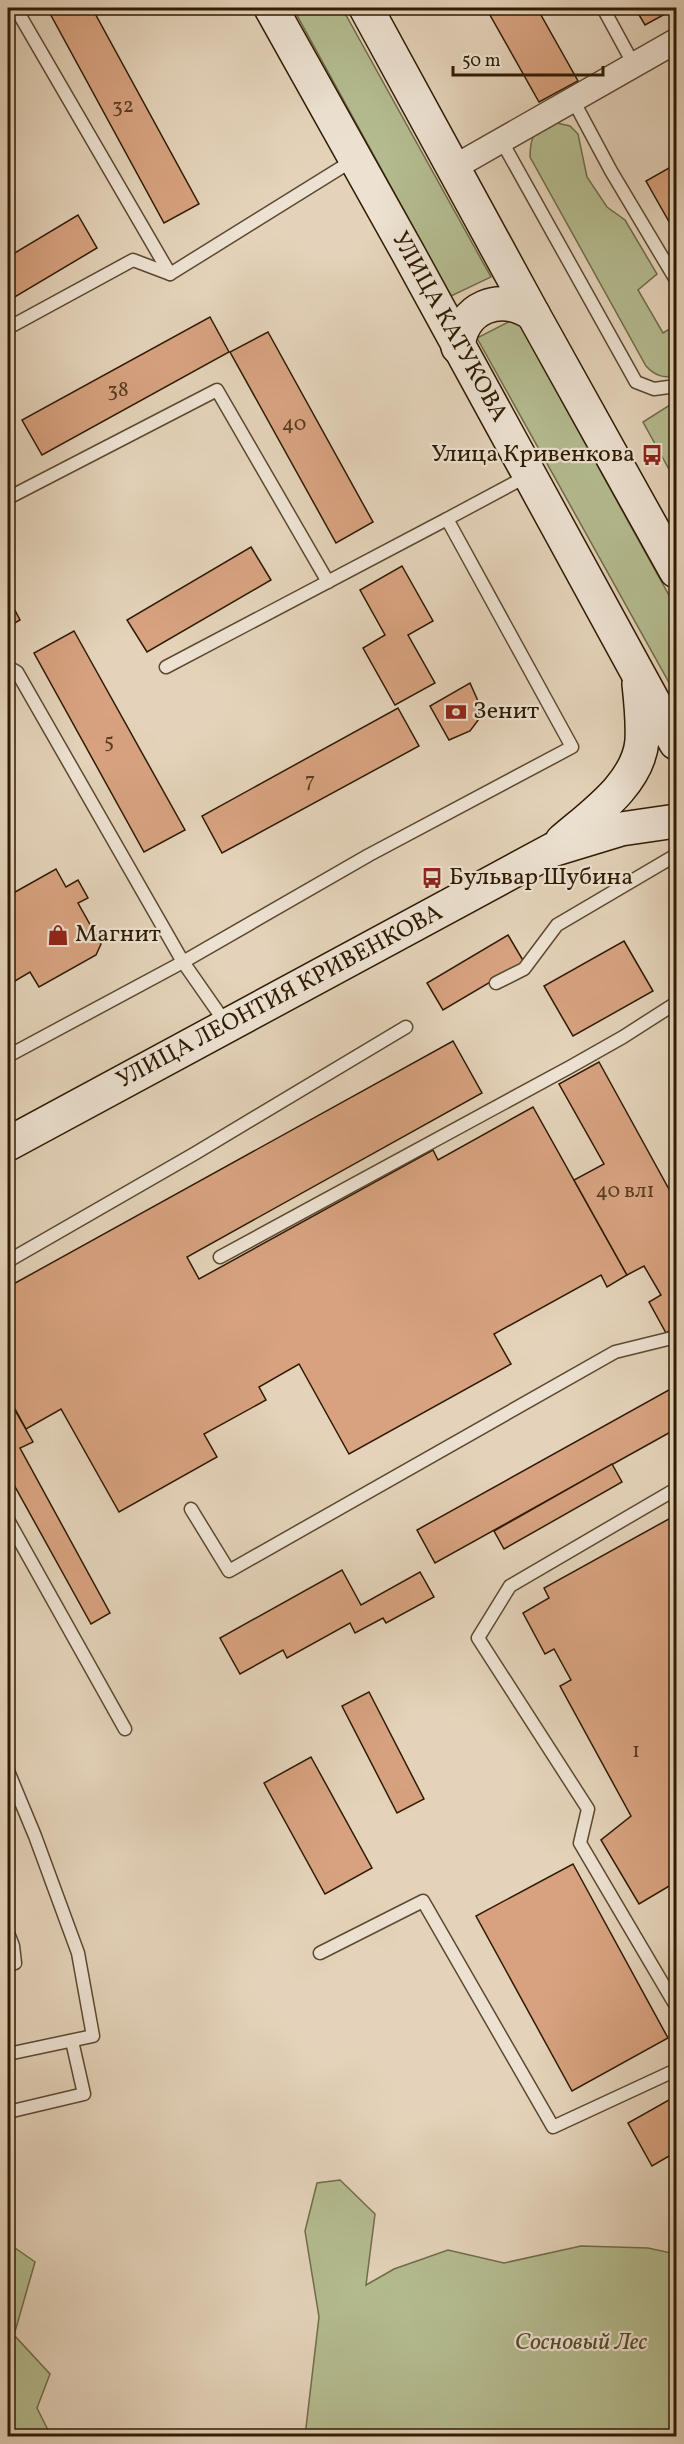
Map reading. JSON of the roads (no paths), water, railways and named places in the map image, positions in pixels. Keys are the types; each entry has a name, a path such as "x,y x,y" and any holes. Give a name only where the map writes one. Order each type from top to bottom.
{"main road":[{"name":"УЛИЦА КАТУКОВА","path":"271,8 356,158 676,743"},
{"path":"366,8 676,571"},
{"path":"458,347 459,336 464,325 475,312 490,304 508,304 533,314"},
{"path":"552,850 608,802 632,772 642,742 638,672"},
{"path":"552,850 621,828 676,821"},
{"name":"УЛИЦА ЛЕОНТИЯ КРИВЕНКОВА","path":"8,1144 552,850"}],"street":[{"path":"453,168 676,41"}],"lane":[{"path":"603,8 634,65"},
{"path":"8,9 19,14 170,274"},
{"path":"573,100 611,171 676,280"},
{"path":"501,140 636,382 654,389 676,386"},
{"path":"170,274 356,158"},
{"path":"8,328 133,260 170,274"},
{"path":"8,498 217,390 328,582"},
{"path":"166,667 530,475"},
{"path":"8,1056 183,962 369,855 572,747 447,519"},
{"path":"8,667 17,672 183,962 228,1026"},
{"path":"496,983 524,969 558,925 676,855"},
{"path":"220,1257 588,1057 676,1003"},
{"path":"8,1261 194,1154 406,1027"},
{"path":"191,1509 228,1571 615,1352 676,1337"},
{"path":"676,1489 510,1586 478,1638 588,1809 580,1843 676,2006"},
{"path":"8,1520 125,1729"},
{"path":"8,1771 35,1836 78,1953 93,2036 8,2054"},
{"path":"320,1953 423,1901 553,2127 676,2070"},
{"path":"8,1933 13,1946 15,1963 8,1965"},
{"path":"8,2112 84,2094 72,2041"}],"place":[{"name":"Улица Кривенкова","path":"652,455"},
{"name":"Зенит","path":"456,712"},
{"name":"Бульвар Шубина","path":"432,878"},
{"name":"Магнит","path":"58,935"}],"park label":[{"name":"Сосновый Лес","path":"581,2343"}]}
